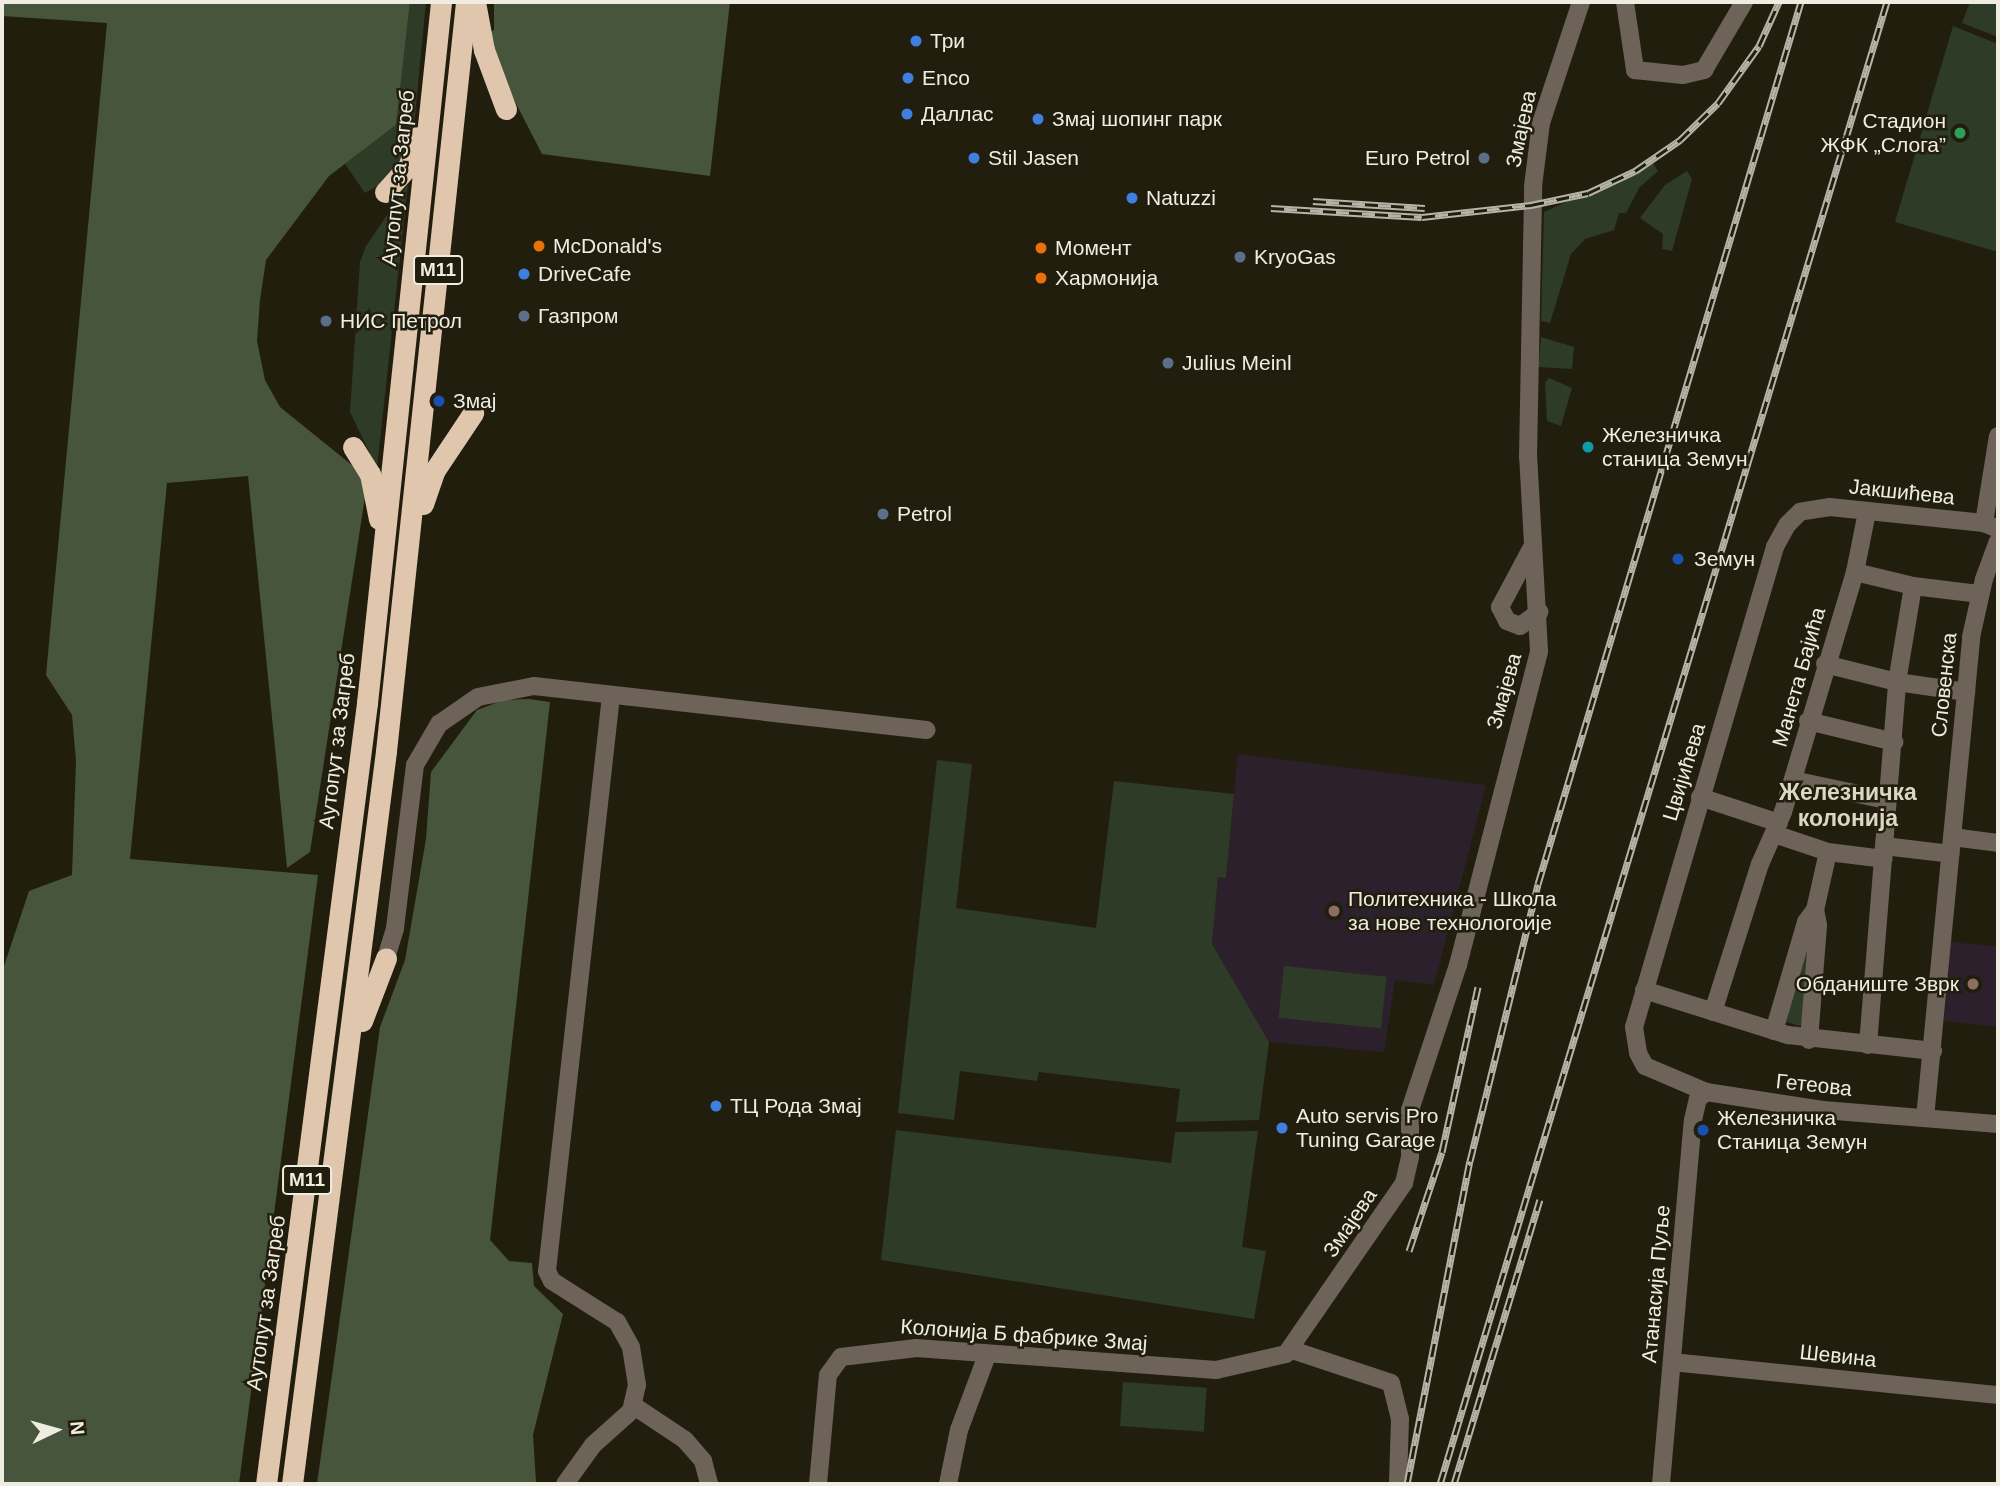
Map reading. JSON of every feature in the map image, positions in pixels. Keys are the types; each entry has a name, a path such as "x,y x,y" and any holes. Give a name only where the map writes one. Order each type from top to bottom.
{"highway":[{"name":"Аутопут за Загреб","path":"266,1484 297,1266 383,553 441,2"},
{"name":"M11","path":"292,1484 349,1056 411,539 466,2"},
{"path":"475,2 484,50 506,108"},
{"path":"385,191 409,165 432,99"},
{"path":"411,539 435,470 472,413"},
{"path":"353,447 374,487 383,553"},
{"path":"349,1056 386,958"}],"street":[{"name":"Змајева","path":"1292,1350 1407,1175 1410,1110 1481,881 1539,651 1533,618 1537,590 1532,547 1528,388 1534,164 1541,122 1581,2"},
{"path":"1625,2 1635,70 1683,75 1704,70 1744,2"},
{"path":"1991,526 1998,436"},
{"name":"Јакшићева","path":"1800,512 1822,507 1991,526"},
{"name":"Цвијићева","path":"1638,1053 1634,1027 1700,797 1775,547 1800,512"},
{"name":"Манета Бајића","path":"1713,1012 1793,780 1808,721 1855,572 1867,512"},
{"name":"Словенска","path":"1925,1118 1966,692 1979,594 1998,541"},
{"path":"1532,547 1516,580 1502,597 1501,612 1514,625 1533,618"},
{"path":"1855,572 1913,586 1979,594"},
{"path":"1516,580 1526,580 1537,590"},
{"path":"1868,1045 1886,800 1894,742 1896,682 1913,586"},
{"path":"1825,664 1896,682 1966,692"},
{"path":"386,958 395,928 411,782 429,736 460,706 492,692 534,686 574,689 611,696 928,730"},
{"path":"565,1484 593,1445 634,1406 636,1376 623,1330 608,1313 552,1281 547,1271 611,696"},
{"path":"1808,721 1894,742"},
{"path":"1793,780 1886,800"},
{"path":"1700,797 1828,852 1884,852 1998,843"},
{"path":"1809,1040 1818,925 1815,910 1828,852"},
{"path":"1774,1031 1806,922 1815,910"},
{"path":"1644,990 1809,1040 1933,1051"},
{"name":"Гетеова","path":"1638,1053 1649,1069 1706,1091 1776,1104 1998,1124"},
{"name":"Атанасија Пуље","path":"1661,1484 1693,1120 1698,1099 1706,1091"},
{"name":"Колонија Б фабрике Змај","path":"818,1484 821,1411 835,1361 849,1354 897,1348 1216,1370 1292,1350"},
{"path":"1292,1350 1391,1382 1400,1419 1398,1484"},
{"path":"948,1484 959,1430 988,1355"},
{"name":"Шевина","path":"1672,1362 1998,1395"},
{"path":"634,1406 685,1440 703,1461 709,1484"}],"shaded area":[{"name":"Политехника - Школа за нове технологоије","path":"1238,754 1486,785 1434,985 1395,980 1384,1052 1269,1042 1212,944 1218,877 1226,877"},
{"name":"Обданиште Зврк","path":"1951,942 1998,947 1998,1027 1944,1021"}],"green space":[{"path":"2,2 410,2 396,125 329,176 266,260 260,300 257,341 265,380 280,407 358,470 367,484 310,852 287,868 248,476 167,483 130,859 318,875 239,1484 2,1484 2,972 29,891 72,875 76,761 72,715 46,675 107,23 2,16"},
{"path":"410,2 426,2 412,147 386,181 365,193 345,164 396,125"},
{"path":"494,2 730,2 710,176 542,154 506,84 489,33 494,30"},
{"path":"1970,2 1998,2 1998,37 1962,23"},
{"name":"Стадион ЖФК „Слога”","path":"1953,26 1998,44 1998,252 1895,222"},
{"path":"1653,163 1658,171 1639,188 1626,213 1619,213 1614,230 1585,239 1571,254 1550,323 1541,321 1544,212"},
{"path":"1687,171 1692,179 1672,251 1662,249 1663,234 1640,218 1665,185"},
{"path":"408,184 377,468 350,412 360,262 366,246"},
{"path":"1541,337 1574,347 1572,369 1538,367"},
{"path":"1549,378 1572,388 1561,426 1547,421 1545,382"},
{"path":"504,700 550,702 490,1240 509,1261 532,1263 534,1286 563,1314 533,1435 536,1482 317,1484 380,1027 405,960 426,839 431,772 477,710"},
{"path":"937,760 972,764 956,908 1096,928 1114,781 1234,794 1226,878 1218,877 1212,944 1269,1042 1259,1120 1176,1122 1180,1089 1039,1072 1037,1081 960,1071 954,1120 898,1113"},
{"path":"1810,929 1804,1024 1798,1026 1782,1020"},
{"path":"1284,966 1386,977 1381,1028 1279,1018"},
{"path":"896,1130 1171,1163 1175,1132 1258,1131 1242,1247 1266,1251 1254,1319 881,1260"},
{"path":"1123,1382 1207,1388 1204,1432 1120,1426"}],"railway":[{"path":"1271,208 1422,217 1531,205 1588,193 1635,171 1680,140 1718,103 1759,46 1779,2"},
{"path":"1407,1484 1470,1161 1538,884 1801,2"},
{"path":"1440,1484 1887,2"},
{"path":"1313,201 1425,208"},
{"path":"1409,1251 1442,1152 1478,987"},
{"path":"1454,1484 1540,1200"}],"place":[{"name":"Три","path":"916,41"},
{"name":"Enco","path":"908,78"},
{"name":"Даллас","path":"907,114"},
{"name":"Змај шопинг парк","path":"1038,119"},
{"name":"Стадион ЖФК „Слога”","path":"1960,133"},
{"name":"Stil Jasen","path":"974,158"},
{"name":"Euro Petrol","path":"1484,158"},
{"name":"Natuzzi","path":"1132,198"},
{"name":"McDonald's","path":"539,246"},
{"name":"Момент","path":"1041,248"},
{"name":"KryoGas","path":"1240,257"},
{"name":"DriveCafe","path":"524,274"},
{"name":"Хармонија","path":"1041,278"},
{"name":"Газпром","path":"524,316"},
{"name":"НИС Петрол","path":"326,321"},
{"name":"Julius Meinl","path":"1168,363"},
{"name":"Змај","path":"439,401"},
{"name":"Железничка станица Земун","path":"1588,447"},
{"name":"Petrol","path":"883,514"},
{"name":"Земун","path":"1678,559"},
{"name":"Политехника - Школа за нове технологоије","path":"1334,911"},
{"name":"Обданиште Зврк","path":"1973,984"},
{"name":"ТЦ Рода Змај","path":"716,1106"},
{"name":"Auto servis Pro Tuning Garage","path":"1282,1128"},
{"name":"Железничка Станица Земун","path":"1703,1130"}],"district":[{"name":"Железничка колонија","path":"1848,805"}]}
